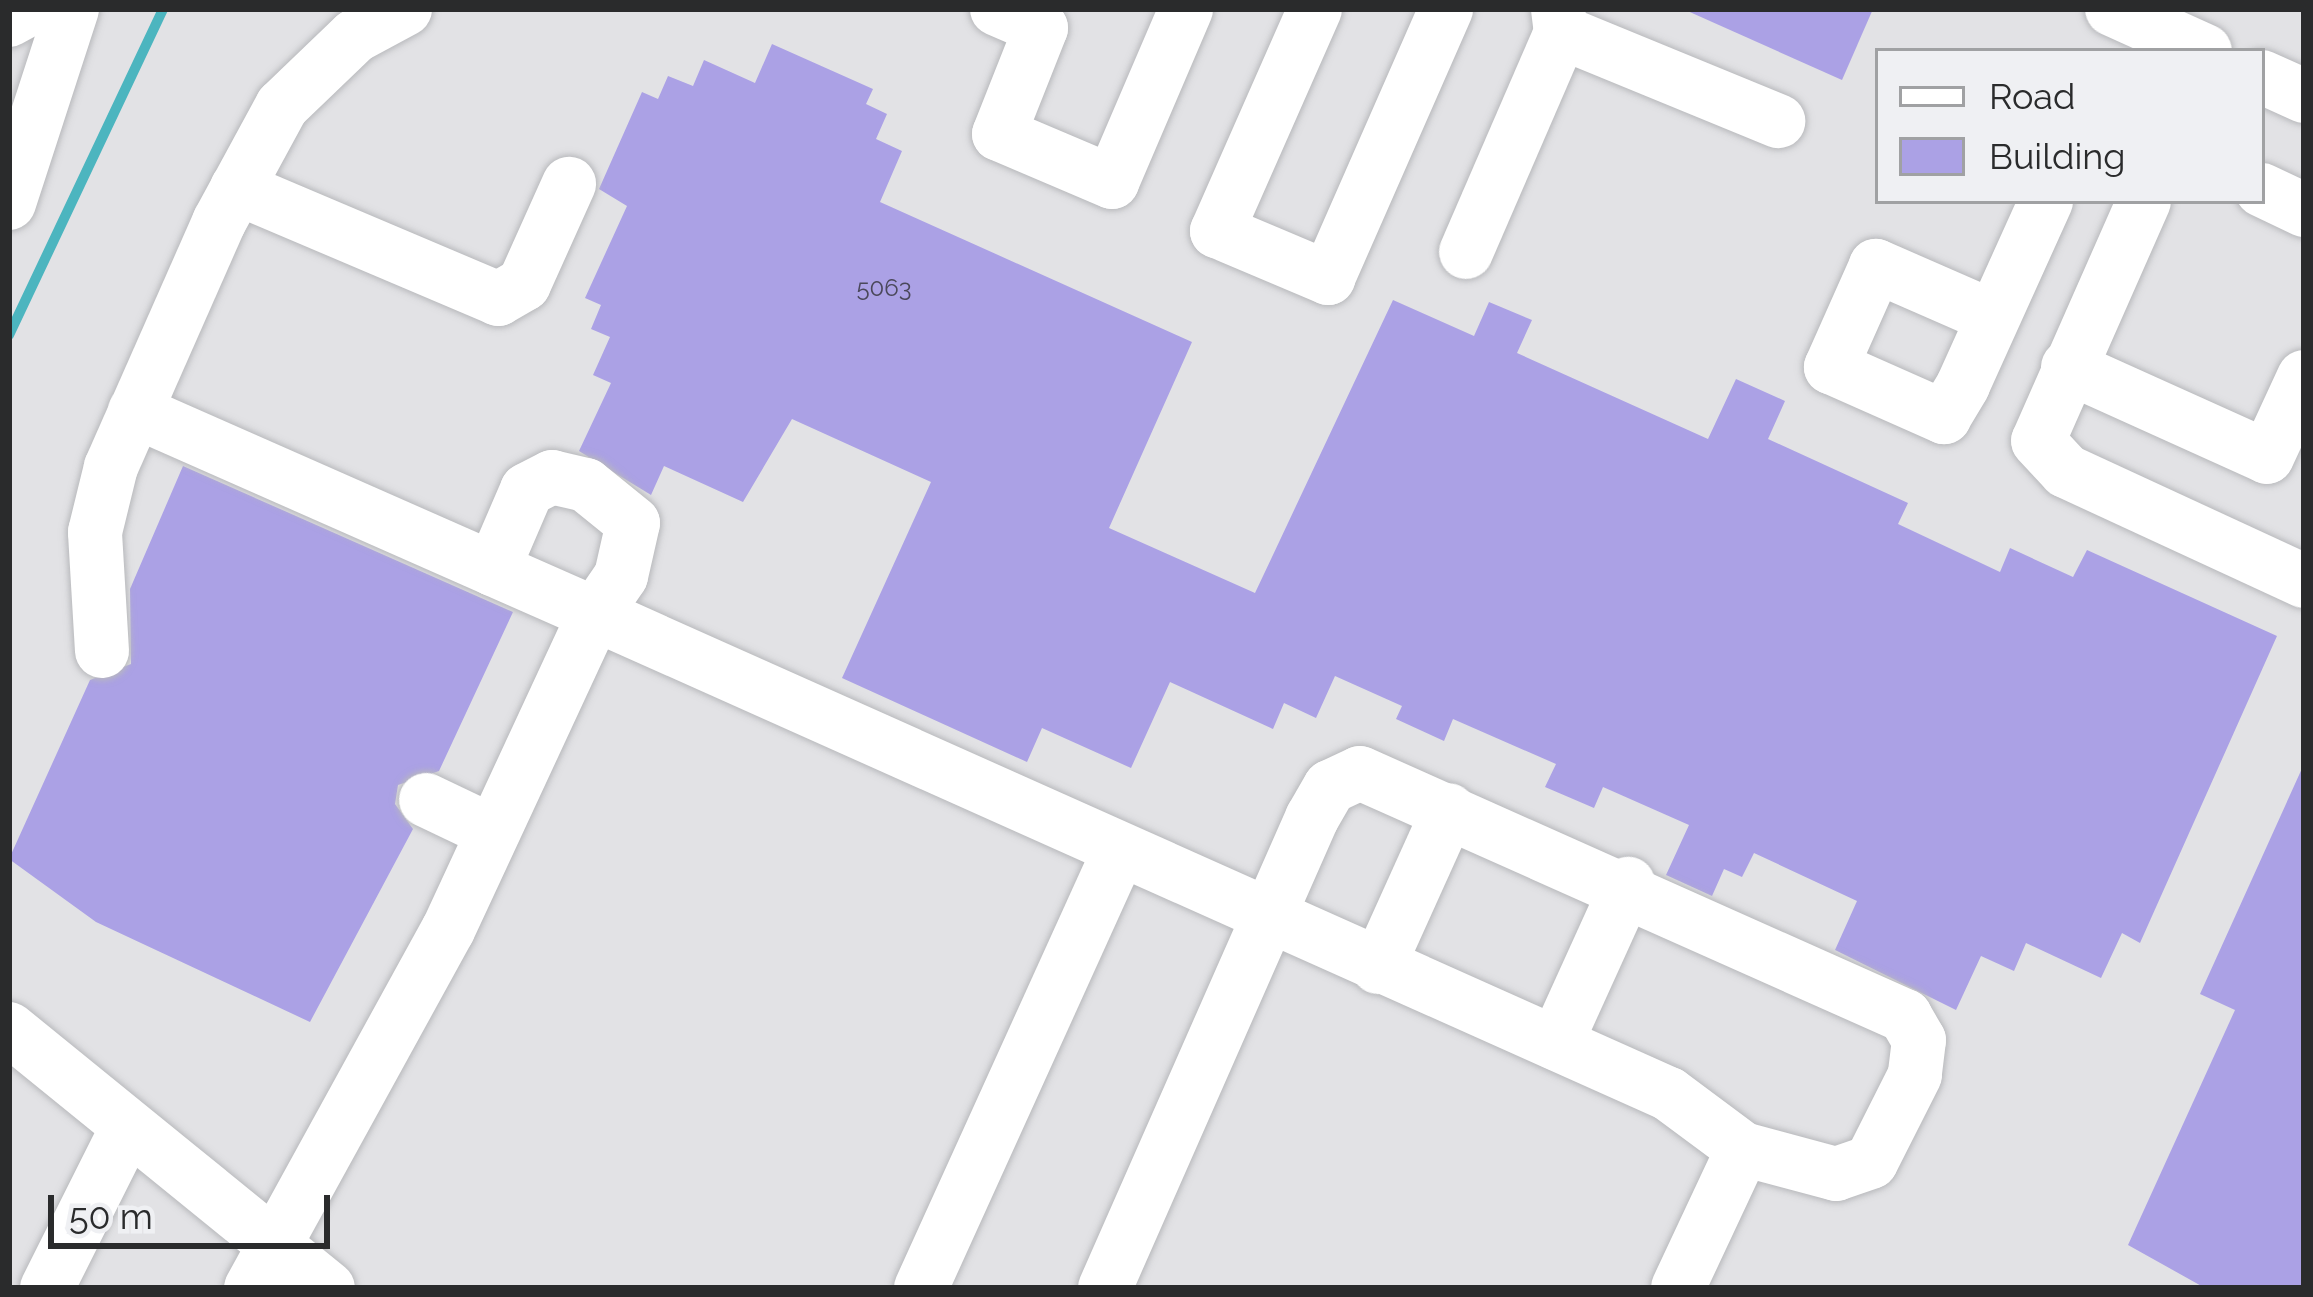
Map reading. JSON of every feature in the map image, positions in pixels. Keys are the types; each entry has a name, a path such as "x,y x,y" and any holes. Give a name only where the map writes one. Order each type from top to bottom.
{"street":[{"path":"9,20 28,9"},
{"path":"9,203 71,9"},
{"path":"103,651 95,532 135,411 238,188 282,106 355,37 405,9"},
{"path":"998,9 1041,28 999,134 1112,182 1186,9"},
{"path":"1316,9 1217,231 1328,278 1445,9"},
{"path":"1466,252 1559,20 1778,121"},
{"path":"2118,26 2195,48"},
{"path":"2265,78 2304,96"},
{"path":"238,188 498,299 524,284 569,184"},
{"path":"2265,191 2304,210"},
{"path":"1993,317 2045,204"},
{"path":"2143,204 2038,441 2049,462 2304,581"},
{"path":"2068,367 2267,457 2304,377"},
{"path":"135,411 595,614 1120,850 1274,920 1378,967 1669,1094 1743,1149 1836,1174 1871,1162 1902,1109 1918,1040 1870,992 1628,884 1360,773 1330,787 1274,920 1105,1288"},
{"path":"262,1266 491,831 595,614 621,576 633,524 586,485 552,477 526,490 493,569"},
{"path":"426,800 491,831"},
{"path":"1378,967 1449,810"},
{"path":"921,1288 1120,850"},
{"path":"1556,1043 1628,884"},
{"path":"9,1029 126,1130 262,1266 328,1288"},
{"path":"46,1288 126,1130"},
{"path":"1678,1288 1743,1149"}],"building":[{"path":"1683,9 1873,9 1842,80"},
{"path":"772,44 873,89 866,104 887,114 876,139 902,151 880,202 1192,342 1109,528 1255,593 1393,300 1474,336 1489,302 1532,320 1517,353 1708,439 1736,379 1785,401 1768,439 1908,503 1898,524 2000,572 2010,548 2073,577 2087,550 2277,636 2140,943 2122,933 2101,978 2026,943 2014,971 1981,956 1956,1010 1835,950 1857,901 1754,853 1742,877 1724,869 1712,896 1666,875 1689,825 1603,787 1594,808 1545,787 1556,764 1453,719 1444,741 1396,719 1402,706 1335,676 1316,718 1284,703 1273,729 1170,682 1131,768 1042,728 1027,762 842,678 931,482 792,419 743,502 664,466 651,495 579,451 611,383 593,375 610,337 591,329 601,305 585,298 627,206 599,189 642,92 658,99 668,76 693,86 704,60 755,83"},
{"path":"183,466 513,612 439,771 398,785 395,804 413,829 310,1022 96,922 9,859 90,680 131,664 130,589"},
{"path":"2304,764 2304,1288 2205,1288 2128,1245 2235,1010 2200,994"}],"waterway":[{"path":"9,335 163,9"}]}
